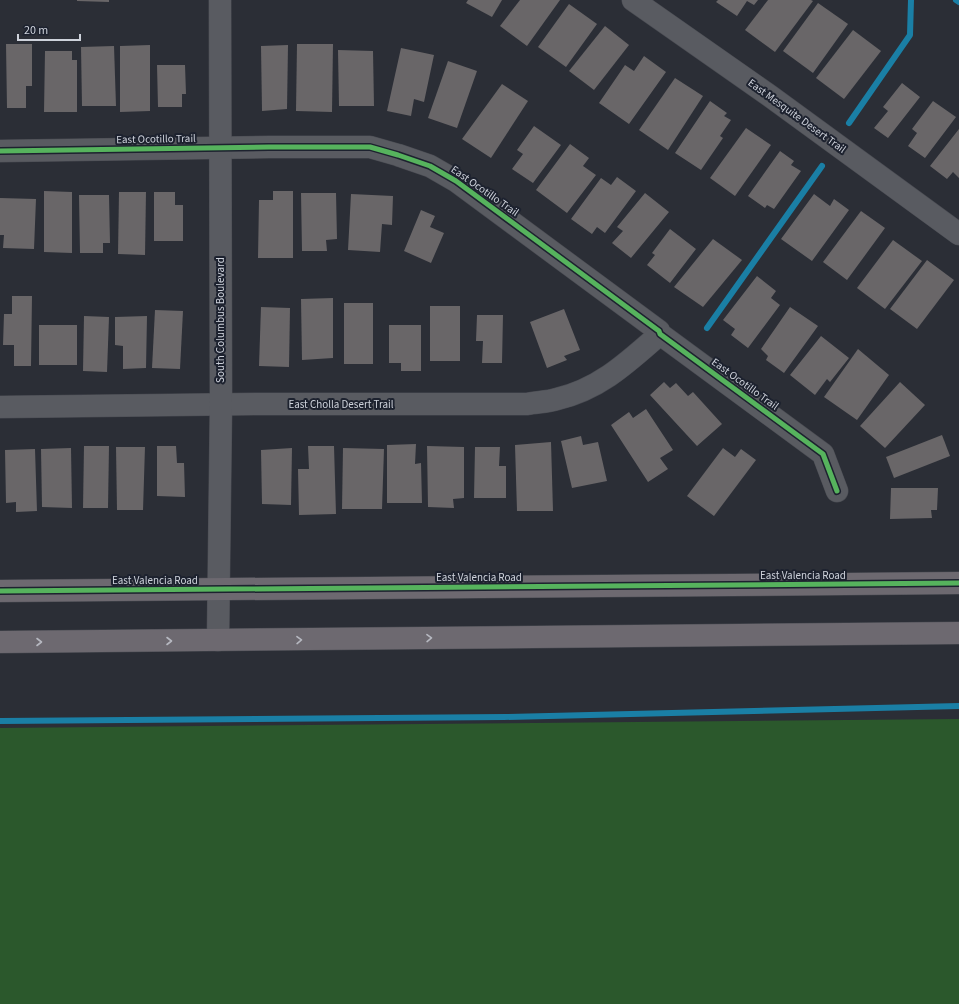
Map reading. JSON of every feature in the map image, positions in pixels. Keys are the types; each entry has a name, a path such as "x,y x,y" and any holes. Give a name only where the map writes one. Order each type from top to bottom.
{"main road":[{"name":"East Valencia Road","path":"0,591 959,583"},
{"path":"0,642 959,633"}],"street":[{"name":"South Columbus Boulevard","path":"218,640 221,404 220,0"},
{"name":"East Mesquite Desert Trail","path":"633,0 770,96 959,234"},
{"name":"East Ocotillo Trail","path":"0,151 370,147 430,166 456,181 823,454 837,491"},
{"name":"East Cholla Desert Trail","path":"0,407 221,404 527,404 558,399 591,387 612,375 660,334"}],"green space":[{"path":"959,719 959,1004 0,1004 0,728"}],"building":[{"path":"109,0 109,2 77,1"},
{"path":"468,0 502,0 492,17 466,3"},
{"path":"520,0 560,0 527,46 500,26"},
{"path":"718,0 758,0 754,5 747,1 737,16 716,2"},
{"path":"768,0 813,1 775,52 745,30"},
{"path":"818,3 848,24 813,73 783,51"},
{"path":"569,4 597,24 566,67 538,47"},
{"path":"605,26 629,45 594,90 569,71"},
{"path":"853,30 881,51 844,99 816,78"},
{"path":"6,44 32,44 32,86 26,86 26,108 7,108"},
{"path":"297,44 333,44 332,112 296,111"},
{"path":"150,45 150,111 120,112 120,46"},
{"path":"288,45 287,109 262,111 261,46"},
{"path":"114,46 116,106 82,106 81,47"},
{"path":"401,48 434,55 424,102 414,99 411,116 387,111"},
{"path":"338,50 373,51 374,106 339,106"},
{"path":"45,51 72,51 72,60 77,60 77,112 44,112"},
{"path":"644,56 666,72 629,124 599,103 625,65 634,71"},
{"path":"448,61 477,71 457,128 428,118"},
{"path":"157,65 185,65 186,94 182,94 182,107 158,107"},
{"path":"675,78 703,96 668,150 639,130"},
{"path":"902,83 920,97 888,138 874,128 888,111 883,107"},
{"path":"502,84 528,101 491,158 462,139"},
{"path":"710,101 727,113 724,116 731,120 720,136 723,138 701,170 675,153"},
{"path":"933,101 956,117 925,158 908,146 917,133 912,129"},
{"path":"534,126 561,145 533,183 512,169 523,154 517,150"},
{"path":"746,128 771,145 735,196 710,178"},
{"path":"959,129 959,178 953,172 947,179 930,166"},
{"path":"570,144 589,158 583,166 596,175 567,213 536,190"},
{"path":"780,151 794,161 791,165 801,171 774,209 767,205 765,208 748,196"},
{"path":"617,177 636,191 605,233 597,227 592,234 571,219 601,178 611,185"},
{"path":"44,191 72,192 72,253 44,252"},
{"path":"273,191 293,191 293,258 258,258 259,200 273,200"},
{"path":"119,192 146,192 145,255 118,254"},
{"path":"154,192 175,192 175,205 183,205 183,241 154,241"},
{"path":"301,193 336,193 337,239 326,240 327,251 302,251"},
{"path":"645,193 669,212 631,258 612,243 623,231 617,227"},
{"path":"351,194 393,196 392,225 382,224 380,252 348,250"},
{"path":"814,194 830,206 834,199 849,210 812,261 781,239"},
{"path":"79,195 109,195 110,243 103,243 103,253 80,253"},
{"path":"0,198 36,199 34,249 3,248 4,235 0,235"},
{"path":"421,210 435,216 430,227 444,233 431,263 404,251"},
{"path":"861,211 885,228 847,280 823,262"},
{"path":"670,229 696,249 670,283 647,265 655,255 652,253"},
{"path":"713,239 742,260 703,307 674,287"},
{"path":"893,240 922,261 885,309 857,288"},
{"path":"927,260 954,280 917,329 890,309"},
{"path":"757,276 776,291 771,298 780,305 748,348 731,335 735,329 723,320"},
{"path":"12,296 32,296 31,366 14,366 14,345 3,345 4,314 12,314"},
{"path":"333,298 333,358 302,360 301,299"},
{"path":"344,303 373,303 373,364 344,364"},
{"path":"430,306 460,306 460,361 430,361"},
{"path":"261,307 290,308 289,367 259,366"},
{"path":"790,307 818,326 784,373 766,360 768,356 761,349"},
{"path":"564,309 580,350 564,356 567,360 547,368 530,322"},
{"path":"155,310 183,311 180,369 152,368"},
{"path":"477,315 503,315 502,363 482,363 483,341 476,341"},
{"path":"84,316 109,317 107,372 83,371"},
{"path":"147,316 146,368 123,369 123,346 115,345 115,317"},
{"path":"39,325 77,325 77,365 39,365"},
{"path":"389,325 421,325 421,371 401,371 401,363 389,363"},
{"path":"821,336 849,358 830,382 827,379 815,395 790,375"},
{"path":"858,349 889,375 857,420 824,397"},
{"path":"664,382 670,388 676,383 688,396 693,392 722,424 697,446 650,395"},
{"path":"900,382 925,405 885,448 860,426"},
{"path":"646,409 673,450 660,458 668,469 648,482 611,425 629,412 633,418"},
{"path":"942,435 950,456 894,478 886,457"},
{"path":"581,436 583,445 598,442 607,481 572,488 561,441"},
{"path":"551,442 553,511 517,511 515,445"},
{"path":"416,444 415,464 421,463 422,503 387,503 387,445"},
{"path":"84,446 109,446 108,508 83,508"},
{"path":"157,446 176,446 177,463 184,463 185,497 157,496"},
{"path":"308,446 334,446 336,514 299,515 298,469 309,469"},
{"path":"427,446 464,447 464,498 453,499 454,508 428,507"},
{"path":"116,447 145,447 143,510 117,510"},
{"path":"475,447 500,447 499,466 506,466 506,498 474,498"},
{"path":"71,448 72,508 42,507 41,449"},
{"path":"292,448 291,505 262,504 261,450"},
{"path":"343,448 384,449 382,509 342,509"},
{"path":"723,448 735,457 741,449 756,460 714,516 687,496"},
{"path":"35,449 37,511 16,512 16,502 6,503 5,450"},
{"path":"891,488 938,488 937,510 931,510 932,518 890,519"}],"waterway":[{"path":"849,123 910,35 911,0"},
{"path":"707,328 822,166"},
{"path":"0,721 504,717 959,706"}],"cycle path":[{"path":"0,151 370,147 430,166 456,181 823,454 837,491"},
{"path":"0,591 959,583"}]}
